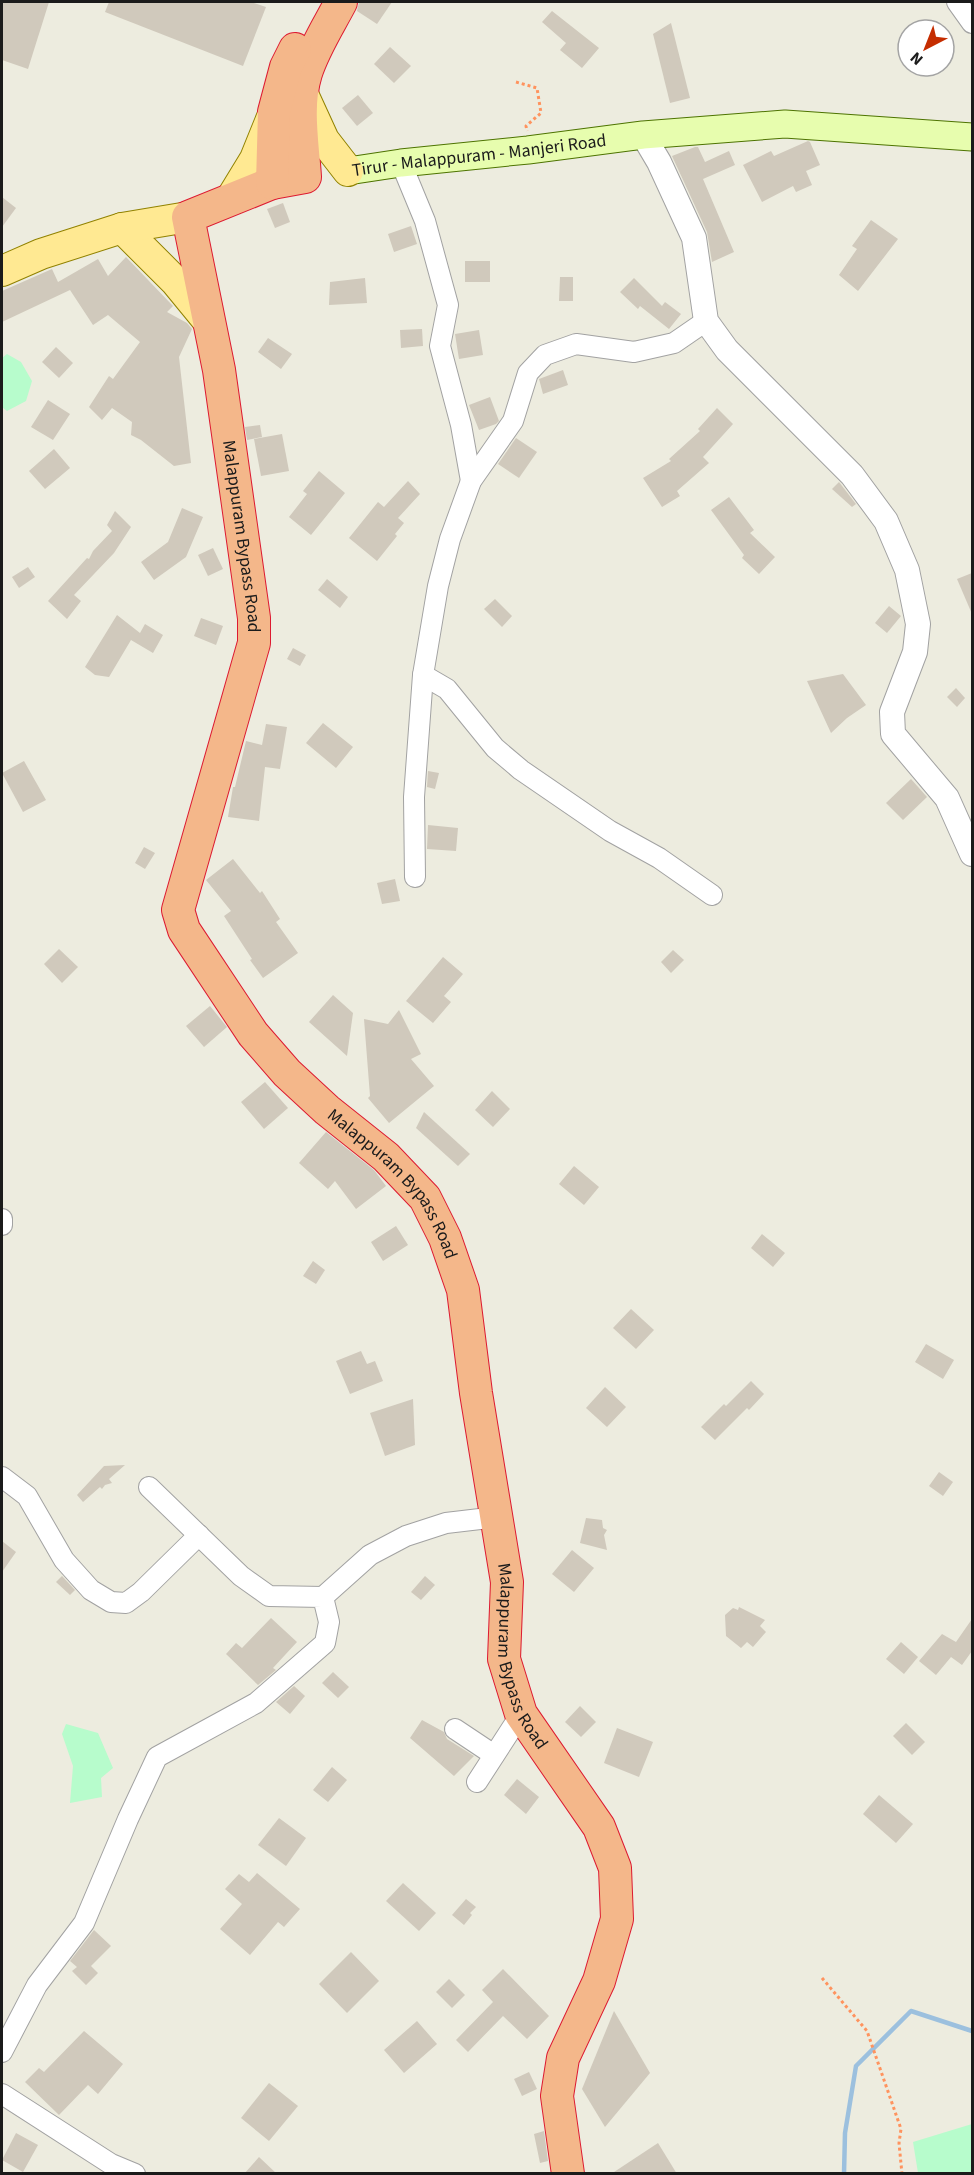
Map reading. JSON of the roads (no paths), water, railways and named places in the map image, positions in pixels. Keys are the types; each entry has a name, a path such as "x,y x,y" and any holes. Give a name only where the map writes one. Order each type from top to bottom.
{"highway":[{"path":"272,183 274,112 286,67 318,2"},
{"path":"304,177 302,92 306,73 341,2"},
{"name":"Tirur - Malappuram - Manjeri Road","path":"188,217 272,183 304,177"},
{"name":"Malappuram Bypass Road","path":"188,217 219,370 254,618 254,643 178,910 183,930 253,1034 287,1073 327,1110 386,1157 425,1198 446,1238 463,1290 476,1393 507,1582 504,1659 521,1714 598,1827 615,1868 617,1919 599,1981 563,2058 557,2096 568,2174"}],"main road":[{"path":"302,92 324,140 348,171"},
{"path":"230,200 255,159 274,112"},
{"name":"Tirur - Malappuram - Manjeri Road","path":"304,177 401,163 643,135 784,124 972,137"},
{"name":"Tirur - Malappuram - Manjeri Road","path":"2,271 41,254 122,228 188,217"},
{"path":"122,228 176,282 208,321"}],"street":[{"path":"957,2 972,23"},
{"path":"643,135 694,238 706,321 727,350 852,475 886,521 907,570 918,624 915,652 892,712 893,734 947,798 972,854"},
{"path":"401,163 425,221 448,305 440,346 461,425 471,481"},
{"path":"415,878 414,797 423,675 438,586 450,539 471,481 513,422 528,373 545,355 576,344 634,352 674,343 706,321"},
{"path":"423,675 447,688 495,748 521,770 610,831 659,858 712,895"},
{"path":"2,1219 2,1225"},
{"path":"2,1477 27,1496 64,1560 91,1590 111,1602 126,1603 141,1592 199,1535"},
{"path":"150,1487 241,1576 269,1596 323,1597 370,1555 406,1536 446,1523 497,1518"},
{"path":"2,2052 37,1985 84,1923 157,1757 256,1704 325,1643 329,1622 323,1597"},
{"path":"477,1782 521,1714"},
{"path":"455,1729 494,1755"},
{"path":"2,2094 111,2164 135,2174"}],"waterway":[{"path":"844,2174 845,2133 856,2066 911,2011 972,2031"}]}
